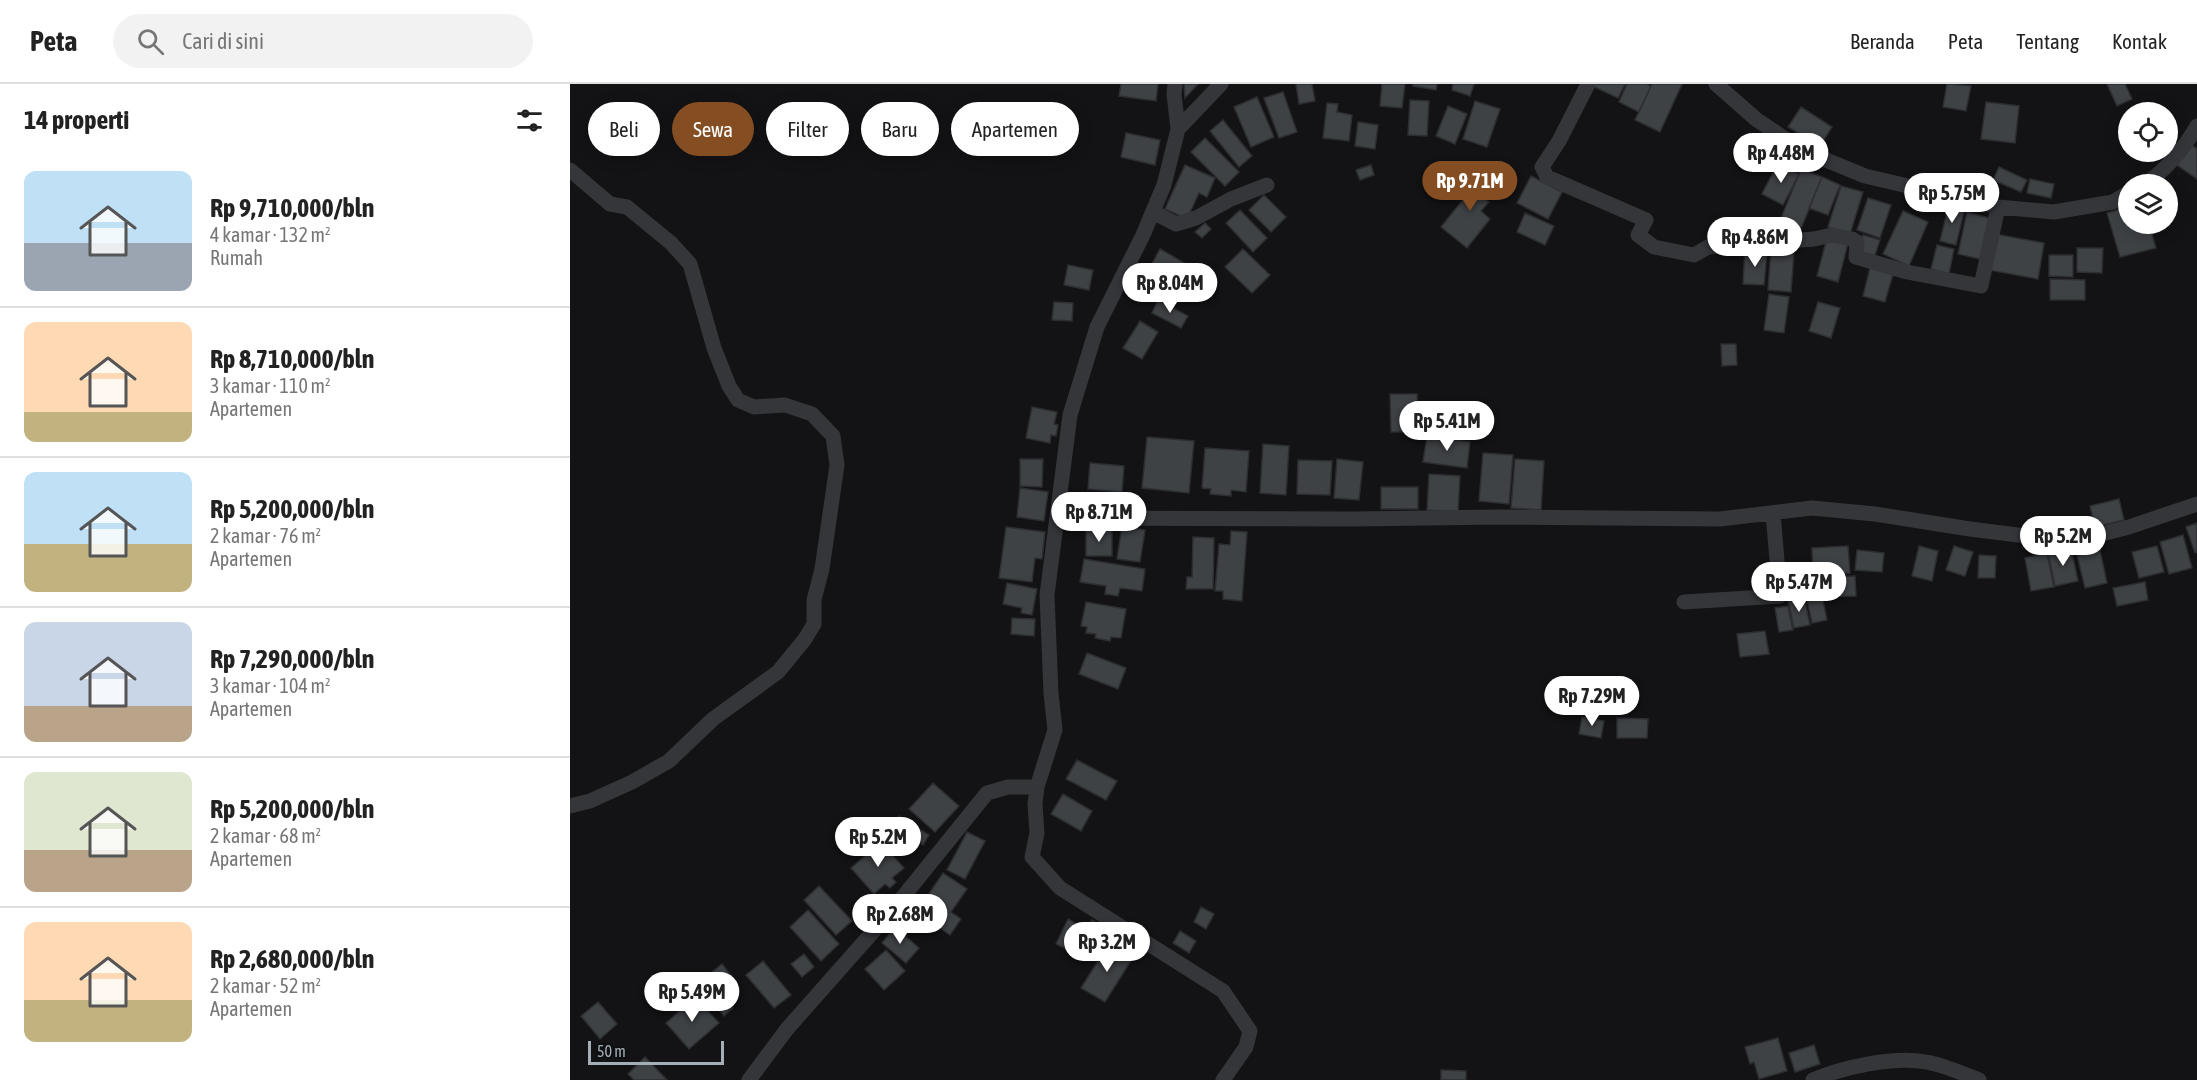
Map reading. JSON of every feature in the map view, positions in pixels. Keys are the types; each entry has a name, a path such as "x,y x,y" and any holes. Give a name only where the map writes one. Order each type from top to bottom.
{"street":[{"path":"1175,84 1178,129 1164,185 1094,338 1070,415 1047,595 1050,693 1055,730 1037,787 1035,804 1037,833 1032,857 1060,888 1223,991 1250,1031 1246,1047 1223,1080"},
{"path":"1178,129 1221,84"},
{"path":"1588,84 1559,141 1542,167 1547,177 1646,220 1638,235 1654,247 1694,255 1708,247 1814,239 1832,235 1857,242 1856,257 1907,272 1981,286 1998,207"},
{"path":"1716,84 1757,120 1802,150 1865,176 1998,207 2054,212 2113,202 2118,199"},
{"path":"2159,174 2195,135"},
{"path":"570,170 610,204 627,207 671,243 690,264 714,348 729,386 738,400 754,407 785,405 812,414 833,436 837,465 822,569 814,600 814,624 805,639 778,672 714,719 669,760 632,782 570,806"},
{"path":"1153,212 1176,224 1196,218 1231,199 1267,185"},
{"path":"1058,518 1720,519 1812,508 1875,514 2050,539 2086,538 2130,527 2197,504"},
{"path":"1684,602 1779,596 1773,513"},
{"path":"749,1080 787,1029 894,908 987,793 1008,787 1037,787"},
{"path":"1813,1080 1851,1068 1890,1061 1925,1062 1958,1076 1979,1080"}],"building":[{"path":"1121,84 1158,84 1156,101 1119,96"},
{"path":"1184,84 1198,84 1185,98"},
{"path":"1296,84 1312,84 1315,101 1299,104"},
{"path":"1382,84 1405,84 1402,108 1380,106"},
{"path":"1413,84 1437,84 1436,90 1413,86"},
{"path":"1453,84 1474,84 1470,96 1452,90"},
{"path":"1593,84 1625,84 1618,98 1592,86"},
{"path":"1627,84 1651,86 1639,112 1619,102"},
{"path":"1652,84 1682,84 1660,132 1635,120"},
{"path":"1947,84 1971,86 1966,111 1943,107"},
{"path":"2107,84 2125,84 2132,99 2118,102 2117,106"},
{"path":"1283,92 1297,132 1279,138 1264,98"},
{"path":"1257,97 1274,137 1251,147 1234,107"},
{"path":"1410,100 1429,101 1427,136 1408,135"},
{"path":"1475,101 1500,109 1487,147 1463,139"},
{"path":"1986,102 2019,106 2015,143 1981,139"},
{"path":"1327,103 1338,104 1337,112 1352,115 1349,141 1323,138"},
{"path":"1448,106 1467,114 1455,144 1436,136"},
{"path":"1801,107 1832,127 1820,146 1788,127"},
{"path":"1223,120 1252,156 1239,167 1210,131"},
{"path":"1358,122 1378,125 1375,149 1355,146"},
{"path":"1126,133 1160,140 1155,165 1121,157"},
{"path":"1205,138 1239,172 1225,186 1191,152"},
{"path":"2192,145 2197,149 2197,179 2177,165"},
{"path":"1778,163 1799,174 1783,205 1762,194"},
{"path":"1185,165 1215,178 1207,197 1199,193 1187,219 1165,209"},
{"path":"1371,165 1374,175 1360,180 1356,170"},
{"path":"1999,167 2027,180 2021,192 1993,180"},
{"path":"1488,169 1495,174 1479,194 1489,202 1481,211 1490,219 1467,248 1441,227 1466,196 1462,193 1477,175 1481,178"},
{"path":"1801,169 1822,177 1798,236 1777,228"},
{"path":"1531,176 1562,192 1548,219 1517,203"},
{"path":"1822,177 1840,185 1828,215 1809,208"},
{"path":"2030,179 2054,184 2051,198 2027,193"},
{"path":"1841,186 1863,192 1850,234 1828,227"},
{"path":"1264,195 1286,217 1271,232 1249,210"},
{"path":"1868,198 1891,205 1880,238 1857,230"},
{"path":"1949,204 1965,208 1956,245 1940,241"},
{"path":"1240,210 1267,238 1253,252 1226,223"},
{"path":"2118,210 2118,234 2152,234 2156,248 2120,257 2107,213"},
{"path":"1903,211 1928,222 1909,266 1883,254"},
{"path":"1967,212 1989,218 1980,259 1958,254"},
{"path":"1525,213 1554,226 1545,245 1517,232"},
{"path":"1205,223 1211,229 1202,238 1195,232"},
{"path":"1995,234 2044,243 2038,279 1989,270"},
{"path":"1863,235 1880,240 1874,258 1857,253"},
{"path":"1827,238 1848,243 1838,282 1817,276"},
{"path":"1937,245 1954,249 1949,274 1931,269"},
{"path":"2077,248 2103,248 2102,273 2077,272"},
{"path":"1160,249 1195,269 1176,303 1141,284"},
{"path":"1243,249 1270,275 1252,293 1225,267"},
{"path":"1771,249 1794,251 1791,292 1768,290"},
{"path":"1745,250 1767,252 1764,285 1743,284"},
{"path":"2049,255 2073,255 2073,277 2049,276"},
{"path":"1068,265 1093,270 1089,290 1064,285"},
{"path":"1870,268 1893,274 1885,302 1863,296"},
{"path":"2050,279 2085,280 2085,300 2050,300"},
{"path":"1769,294 1789,297 1784,333 1764,330"},
{"path":"1158,300 1188,316 1181,328 1152,313"},
{"path":"1054,302 1073,303 1072,321 1052,320"},
{"path":"1818,302 1840,308 1831,338 1809,331"},
{"path":"1140,321 1158,332 1142,359 1123,348"},
{"path":"1721,344 1736,344 1737,365 1722,366"},
{"path":"1390,394 1417,394 1418,432 1391,432"},
{"path":"1032,407 1057,412 1054,424 1058,425 1056,436 1051,435 1050,443 1026,438"},
{"path":"1433,409 1468,414 1465,436 1430,431"},
{"path":"1427,436 1470,442 1467,468 1423,462"},
{"path":"1147,437 1194,441 1189,493 1142,488"},
{"path":"1263,444 1289,446 1286,495 1260,493"},
{"path":"1205,448 1249,451 1246,492 1231,490 1231,496 1210,494 1211,489 1202,488"},
{"path":"1483,453 1513,455 1509,504 1479,501"},
{"path":"1020,459 1043,459 1042,487 1020,486"},
{"path":"1337,459 1363,462 1359,500 1334,498"},
{"path":"1515,459 1544,461 1541,510 1511,508"},
{"path":"1298,460 1332,461 1330,495 1297,494"},
{"path":"1090,463 1124,466 1122,492 1088,489"},
{"path":"1429,474 1460,476 1458,512 1427,510"},
{"path":"1381,487 1418,487 1418,509 1381,509"},
{"path":"1020,488 1048,492 1044,521 1017,517"},
{"path":"2119,499 2124,520 2095,527 2090,506"},
{"path":"2197,523 2197,552 2195,553 2186,527"},
{"path":"1122,526 1145,530 1140,562 1117,559"},
{"path":"1006,527 1045,532 1042,559 1035,558 1032,582 999,578"},
{"path":"1086,530 1112,530 1112,556 1086,556"},
{"path":"1231,531 1247,532 1242,601 1223,599 1223,591 1215,591 1219,544 1230,545"},
{"path":"2183,535 2192,568 2169,574 2160,542"},
{"path":"1193,537 1214,538 1213,589 1186,589 1187,577 1192,577"},
{"path":"1848,546 1850,573 1813,575 1812,548"},
{"path":"1919,546 1938,551 1932,581 1912,576"},
{"path":"1954,546 1973,552 1965,576 1946,570"},
{"path":"2157,546 2164,572 2139,578 2132,552"},
{"path":"2071,548 2078,581 2055,586 2048,553"},
{"path":"1857,550 1884,553 1882,572 1855,570"},
{"path":"2100,550 2107,583 2085,588 2077,555"},
{"path":"2047,553 2054,587 2031,591 2025,558"},
{"path":"1979,555 1996,556 1995,578 1978,578"},
{"path":"1084,559 1145,569 1142,591 1120,588 1118,596 1105,594 1106,586 1080,582"},
{"path":"1855,576 1856,596 1824,597 1823,577"},
{"path":"2145,582 2148,600 2117,606 2113,588"},
{"path":"1007,583 1037,589 1032,615 1021,613 1022,608 1003,604"},
{"path":"1820,586 1827,620 1812,623 1805,590"},
{"path":"1804,597 1810,625 1794,628 1788,601"},
{"path":"1086,602 1126,609 1121,638 1111,637 1110,641 1095,638 1096,634 1086,633 1087,627 1081,626"},
{"path":"1788,606 1793,630 1779,632 1775,608"},
{"path":"1012,618 1035,619 1034,636 1011,634"},
{"path":"1765,631 1769,654 1740,657 1737,634"},
{"path":"1087,653 1126,668 1118,689 1079,674"},
{"path":"1582,717 1604,721 1601,738 1579,734"},
{"path":"1617,718 1648,719 1647,738 1617,738"},
{"path":"1077,760 1117,781 1106,800 1066,779"},
{"path":"933,783 959,806 935,832 909,809"},
{"path":"1063,794 1092,811 1081,831 1051,814"},
{"path":"899,816 929,835 923,845 916,840 909,852 885,837"},
{"path":"967,832 985,841 965,879 947,870"},
{"path":"884,839 892,848 889,851 904,868 892,878 896,882 890,888 885,884 874,894 851,868"},
{"path":"943,873 967,889 951,912 961,919 950,935 931,922 943,906 928,895"},
{"path":"819,886 852,921 836,935 804,900"},
{"path":"924,896 937,906 921,927 908,918"},
{"path":"1201,907 1214,914 1206,929 1194,922"},
{"path":"808,910 839,944 821,961 790,927"},
{"path":"1068,919 1080,926 1068,950 1056,944"},
{"path":"1092,920 1112,932 1096,959 1076,947"},
{"path":"895,927 919,948 906,963 882,943"},
{"path":"1180,931 1196,941 1189,953 1173,943"},
{"path":"1108,945 1132,959 1105,1002 1081,988"},
{"path":"886,950 905,971 884,990 865,969"},
{"path":"804,954 814,967 802,977 791,964"},
{"path":"763,961 791,995 774,1008 746,975"},
{"path":"722,964 733,978 726,983 735,994 727,1000 733,1008 724,1016 697,984"},
{"path":"695,997 719,1023 689,1049 666,1023"},
{"path":"598,1002 617,1024 600,1039 581,1016"},
{"path":"1778,1038 1787,1071 1759,1079 1754,1062 1750,1064 1745,1047"},
{"path":"1814,1045 1820,1064 1795,1072 1789,1053"},
{"path":"645,1057 667,1080 634,1080 628,1074"},
{"path":"1441,1070 1466,1071 1466,1080 1441,1080"}]}
